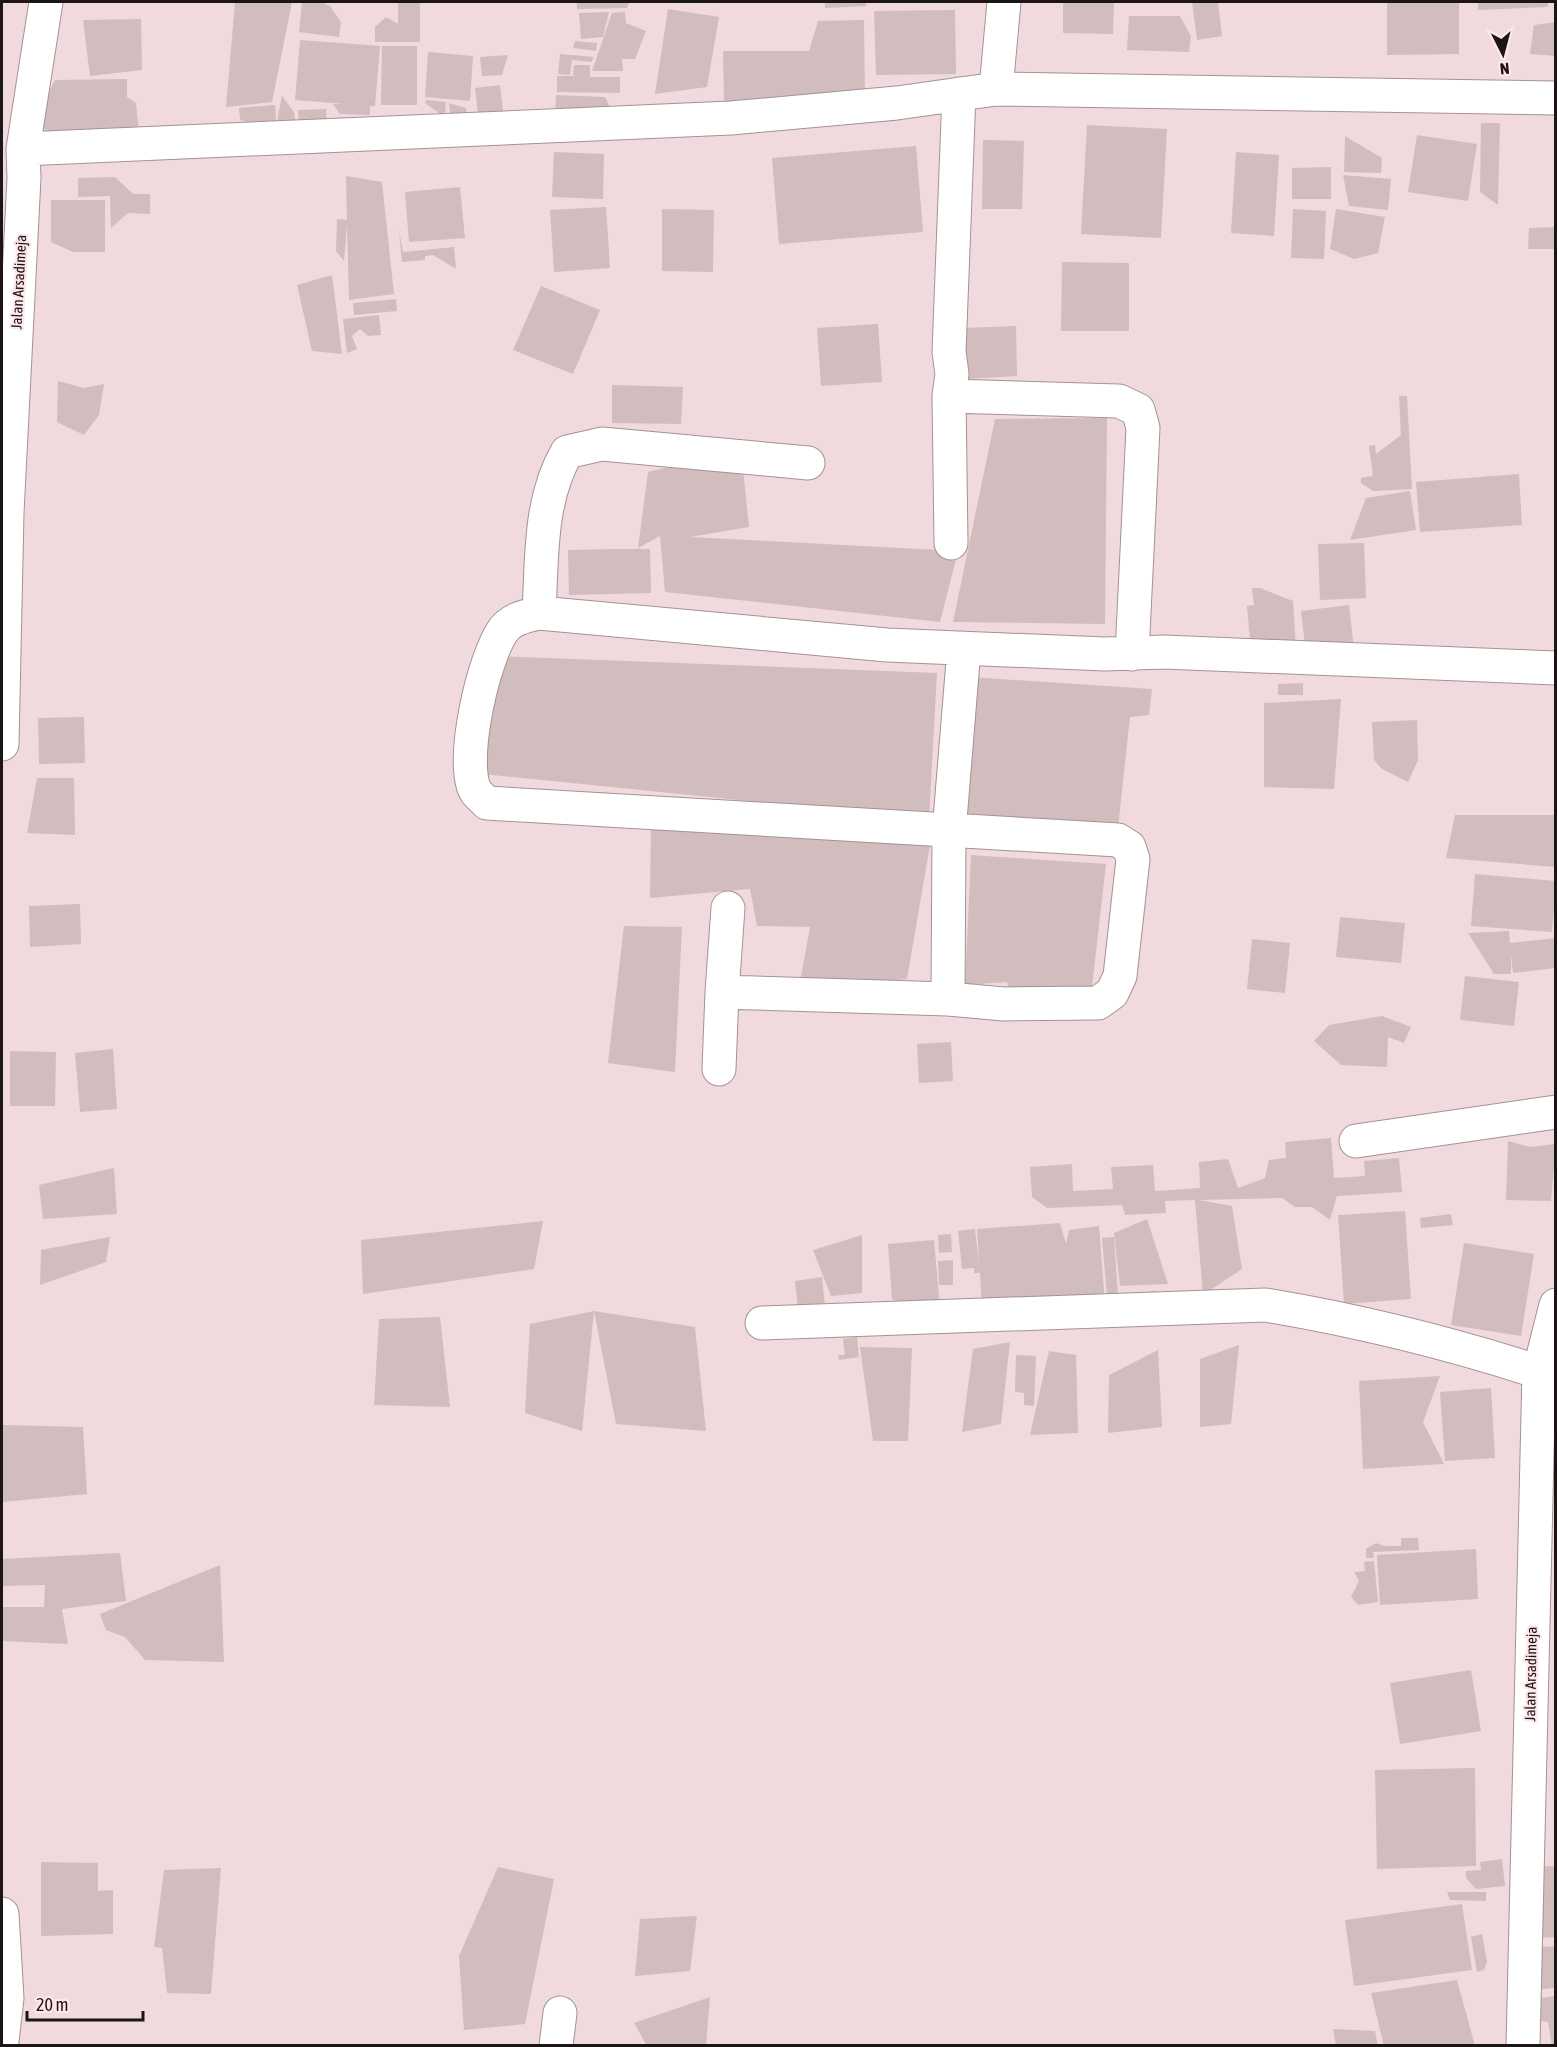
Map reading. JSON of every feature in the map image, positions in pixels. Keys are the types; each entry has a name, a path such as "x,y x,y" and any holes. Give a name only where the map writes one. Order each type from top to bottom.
{"street":[{"name":"Jalan Arsadimeja","path":"2,744 4,513 16,169 46,2"},
{"path":"996,89 1005,2"},
{"path":"16,169 731,118 897,103 996,89 1556,98"},
{"path":"951,543 950,396 959,94"},
{"path":"950,396 1119,401 1138,410 1143,428 1132,654"},
{"path":"539,613 545,512 552,483 567,452 585,445 602,444 808,463"},
{"path":"722,992 948,999 1004,1004 1098,1003 1112,993 1120,976 1132,859 1129,847 1119,840 950,832 487,803 477,794 472,781 472,737 479,692 502,632 512,622 539,613 887,645 1132,654 1164,652 1556,668"},
{"path":"948,999 950,832 964,649"},
{"path":"719,1069 728,908"},
{"path":"1356,1141 1556,1112"},
{"path":"762,1323 1265,1305 1334,1316 1450,1343 1539,1372"},
{"name":"Jalan Arsadimeja","path":"1523,2046 1539,1372 1556,1305"},
{"path":"2,1914 4,1998 2,2041"},
{"path":"556,2046 560,2013"}],"building":[{"path":"235,2 292,2 272,102 226,107"},
{"path":"302,2 321,2 330,6 341,22 339,37 299,32"},
{"path":"398,2 420,3 420,42 375,42 375,27 386,17 398,24"},
{"path":"577,2 629,2 627,8 577,9"},
{"path":"825,2 866,2 866,6 825,8"},
{"path":"1063,2 1114,2 1113,34 1063,33"},
{"path":"1192,2 1218,2 1222,36 1197,40"},
{"path":"1387,2 1459,2 1459,54 1387,55"},
{"path":"1478,2 1548,2 1548,7 1478,10"},
{"path":"668,9 719,17 707,87 655,94"},
{"path":"955,10 956,74 876,75 874,11"},
{"path":"609,12 603,37 581,39 579,13"},
{"path":"625,12 626,23 646,31 635,59 622,59 623,71 592,71 612,13"},
{"path":"1129,16 1180,16 1191,36 1189,52 1127,50"},
{"path":"141,19 142,70 90,76 83,20"},
{"path":"864,20 865,100 724,102 723,51 809,51 818,21"},
{"path":"1556,22 1556,56 1530,54 1534,25"},
{"path":"300,40 380,46 375,106 370,106 370,115 340,114 333,104 345,104 295,100"},
{"path":"575,41 597,43 596,51 573,48"},
{"path":"382,46 417,46 417,105 381,105"},
{"path":"428,52 473,56 470,101 425,97"},
{"path":"560,54 594,57 591,62 572,60 570,75 558,74"},
{"path":"508,55 502,75 482,76 480,57"},
{"path":"574,65 590,65 590,77 620,77 620,93 557,92 557,76 576,76 573,75"},
{"path":"127,79 127,97 136,103 139,136 57,135 34,124 55,80"},
{"path":"500,85 504,119 479,122 475,88"},
{"path":"556,95 605,97 614,116 555,115"},
{"path":"282,96 294,112 296,129 275,131"},
{"path":"426,100 446,102 445,114 440,114 425,103"},
{"path":"449,103 466,108 467,122 451,123"},
{"path":"275,105 276,121 247,122 240,120 239,108"},
{"path":"326,109 327,121 299,123 298,110"},
{"path":"1481,123 1500,123 1498,205 1480,192"},
{"path":"1087,125 1167,129 1161,238 1081,234"},
{"path":"1417,135 1477,144 1468,201 1408,192"},
{"path":"1345,136 1382,158 1381,173 1344,172"},
{"path":"983,140 1024,141 1022,209 982,209"},
{"path":"916,146 923,232 779,244 772,158"},
{"path":"554,152 604,154 603,199 552,197"},
{"path":"1236,152 1279,155 1274,236 1231,233"},
{"path":"1331,167 1331,199 1292,199 1292,168"},
{"path":"1343,175 1391,179 1388,210 1349,206"},
{"path":"346,176 382,182 394,294 349,300 347,225 344,261 336,251 337,219 347,220"},
{"path":"115,177 133,194 150,194 150,214 128,213 111,228 110,196 78,197 78,178"},
{"path":"460,187 465,238 409,242 405,192"},
{"path":"51,200 105,200 105,252 73,252 51,242"},
{"path":"606,207 610,268 554,272 550,210"},
{"path":"662,209 714,210 713,272 662,271"},
{"path":"1293,209 1326,211 1324,259 1291,258"},
{"path":"1336,209 1385,217 1378,253 1354,259 1330,249"},
{"path":"1556,227 1556,249 1528,249 1529,228"},
{"path":"399,231 403,252 454,247 456,269 433,255 425,256 425,260 402,262"},
{"path":"1062,262 1129,263 1129,331 1061,331"},
{"path":"332,275 342,354 312,351 297,285"},
{"path":"541,286 600,310 573,374 513,350"},
{"path":"396,299 397,311 354,315 353,303"},
{"path":"379,315 381,335 368,336 360,329 352,336 357,349 347,353 343,319"},
{"path":"878,324 882,382 821,386 817,328"},
{"path":"1016,326 1017,376 965,379 963,328"},
{"path":"58,381 84,388 104,384 99,415 84,435 57,422"},
{"path":"612,385 683,387 681,424 612,423"},
{"path":"1399,396 1407,396 1412,489 1373,491 1361,483 1361,478 1373,476 1369,446 1375,445 1376,454 1401,435"},
{"path":"1107,418 1105,624 953,622 995,419"},
{"path":"682,464 743,469 749,527 690,537 958,551 940,622 665,592 660,536 638,548 648,472"},
{"path":"1519,474 1522,525 1420,532 1416,482"},
{"path":"1410,491 1416,530 1350,540 1366,498"},
{"path":"1364,543 1366,598 1320,600 1318,544"},
{"path":"650,549 651,593 569,595 568,550"},
{"path":"1252,588 1260,588 1293,601 1296,648 1251,652 1247,606 1254,605"},
{"path":"1349,605 1354,649 1305,646 1301,611"},
{"path":"498,656 937,673 929,819 482,774"},
{"path":"970,677 1152,689 1149,715 1130,717 1118,828 958,824"},
{"path":"1303,683 1303,695 1278,695 1278,684"},
{"path":"1341,699 1334,789 1264,787 1264,703"},
{"path":"84,717 85,763 39,764 38,718"},
{"path":"1417,720 1418,760 1408,782 1382,769 1374,760 1372,722"},
{"path":"37,778 74,778 75,835 27,833"},
{"path":"1455,815 1556,815 1556,867 1446,858"},
{"path":"651,821 930,845 907,979 799,988 810,927 757,926 750,889 650,898"},
{"path":"971,855 1106,864 1092,987 1011,1000 1007,982 965,985"},
{"path":"1475,874 1556,881 1552,932 1471,926"},
{"path":"80,904 81,944 30,947 29,906"},
{"path":"1340,917 1405,923 1401,963 1336,957"},
{"path":"624,926 682,927 675,1072 608,1063"},
{"path":"1509,931 1510,943 1556,938 1556,968 1513,973 1511,955 1511,974 1494,974 1468,933"},
{"path":"1252,939 1290,943 1285,993 1247,989"},
{"path":"1465,976 1519,982 1514,1026 1460,1020"},
{"path":"1382,1016 1411,1027 1404,1043 1388,1037 1387,1067 1341,1065 1314,1041 1329,1025"},
{"path":"951,1042 953,1081 919,1083 917,1044"},
{"path":"113,1049 117,1109 80,1112 75,1053"},
{"path":"10,1051 56,1052 55,1106 10,1106"},
{"path":"1331,1138 1334,1178 1365,1176 1364,1161 1399,1158 1402,1192 1337,1196 1330,1220 1312,1207 1295,1207 1282,1198 1199,1200 1232,1206 1242,1269 1203,1295 1195,1200 1165,1201 1166,1213 1125,1215 1122,1205 1047,1208 1032,1197 1030,1167 1072,1164 1073,1191 1113,1189 1111,1167 1153,1165 1155,1191 1200,1188 1199,1162 1228,1159 1238,1188 1265,1178 1269,1160 1286,1158 1285,1142"},
{"path":"1508,1141 1530,1147 1556,1144 1551,1201 1506,1200"},
{"path":"114,1168 117,1214 43,1219 39,1185"},
{"path":"1405,1211 1411,1299 1344,1304 1338,1215"},
{"path":"1451,1214 1453,1225 1421,1228 1420,1218"},
{"path":"1147,1219 1168,1284 1120,1286 1114,1233"},
{"path":"543,1221 534,1269 363,1294 361,1240"},
{"path":"1060,1223 1066,1244 1069,1230 1099,1226 1105,1303 982,1308 980,1273 974,1273 974,1268 962,1269 958,1231 975,1229 979,1264 977,1229"},
{"path":"951,1234 952,1252 939,1253 938,1235"},
{"path":"862,1235 862,1293 831,1296 813,1250"},
{"path":"110,1237 106,1262 40,1285 41,1250"},
{"path":"1114,1237 1118,1295 1155,1291 1156,1304 1108,1308 1102,1238"},
{"path":"934,1240 940,1307 918,1309 892,1299 888,1244"},
{"path":"1464,1243 1534,1254 1521,1336 1451,1325"},
{"path":"953,1260 953,1285 939,1285 938,1261"},
{"path":"822,1277 826,1316 799,1319 795,1281"},
{"path":"594,1311 582,1431 525,1413 530,1324"},
{"path":"594,1311 695,1327 706,1431 616,1424"},
{"path":"440,1317 450,1407 374,1405 379,1319"},
{"path":"857,1337 859,1357 839,1360 838,1355 845,1355 843,1339"},
{"path":"1010,1342 1001,1424 962,1432 973,1349"},
{"path":"1239,1345 1231,1424 1200,1427 1200,1359"},
{"path":"860,1347 912,1348 908,1441 873,1441"},
{"path":"1158,1350 1162,1427 1108,1433 1109,1375"},
{"path":"1049,1351 1076,1355 1078,1433 1030,1435"},
{"path":"1016,1355 1036,1356 1034,1406 1024,1405 1024,1393 1015,1392"},
{"path":"1440,1376 1423,1422 1444,1464 1363,1469 1359,1381"},
{"path":"1491,1388 1495,1458 1445,1461 1440,1392"},
{"path":"2,1425 83,1427 87,1494 2,1502"},
{"path":"1401,1538 1418,1538 1419,1550 1373,1552 1374,1558 1366,1558 1366,1549 1376,1543 1384,1546 1401,1546"},
{"path":"1476,1549 1478,1599 1380,1605 1377,1555"},
{"path":"120,1553 126,1601 62,1609 68,1644 2,1641 2,1607 44,1607 45,1585 2,1586 2,1559"},
{"path":"1374,1561 1378,1602 1358,1605 1351,1597 1359,1581 1354,1572 1365,1571 1364,1562"},
{"path":"220,1565 224,1662 145,1660 125,1637 106,1630 100,1614"},
{"path":"1471,1670 1481,1731 1400,1744 1390,1683"},
{"path":"1475,1768 1476,1866 1377,1869 1375,1770"},
{"path":"1502,1859 1505,1886 1476,1889 1466,1878 1466,1871 1481,1870 1480,1862"},
{"path":"41,1862 98,1863 98,1891 113,1890 113,1934 41,1936"},
{"path":"1556,1866 1556,1937 1533,1938 1531,1867"},
{"path":"498,1867 554,1879 525,2024 464,2030 459,1956"},
{"path":"221,1868 211,1994 167,1993 162,1948 154,1947 164,1870"},
{"path":"1447,1892 1486,1892 1486,1901 1450,1900"},
{"path":"1462,1904 1472,1970 1354,1986 1345,1920"},
{"path":"697,1916 690,1971 635,1976 640,1919"},
{"path":"1482,1934 1487,1962 1484,1970 1477,1972 1471,1937"},
{"path":"1556,1946 1556,1988 1533,1990 1529,1948"},
{"path":"1457,1980 1475,2046 1384,2046 1371,1993"},
{"path":"1556,1996 1556,2046 1552,2046 1548,2022 1537,2020 1534,1999"},
{"path":"710,1997 706,2046 647,2046 634,2023"},
{"path":"1333,2029 1375,2031 1378,2046 1336,2046"}]}
